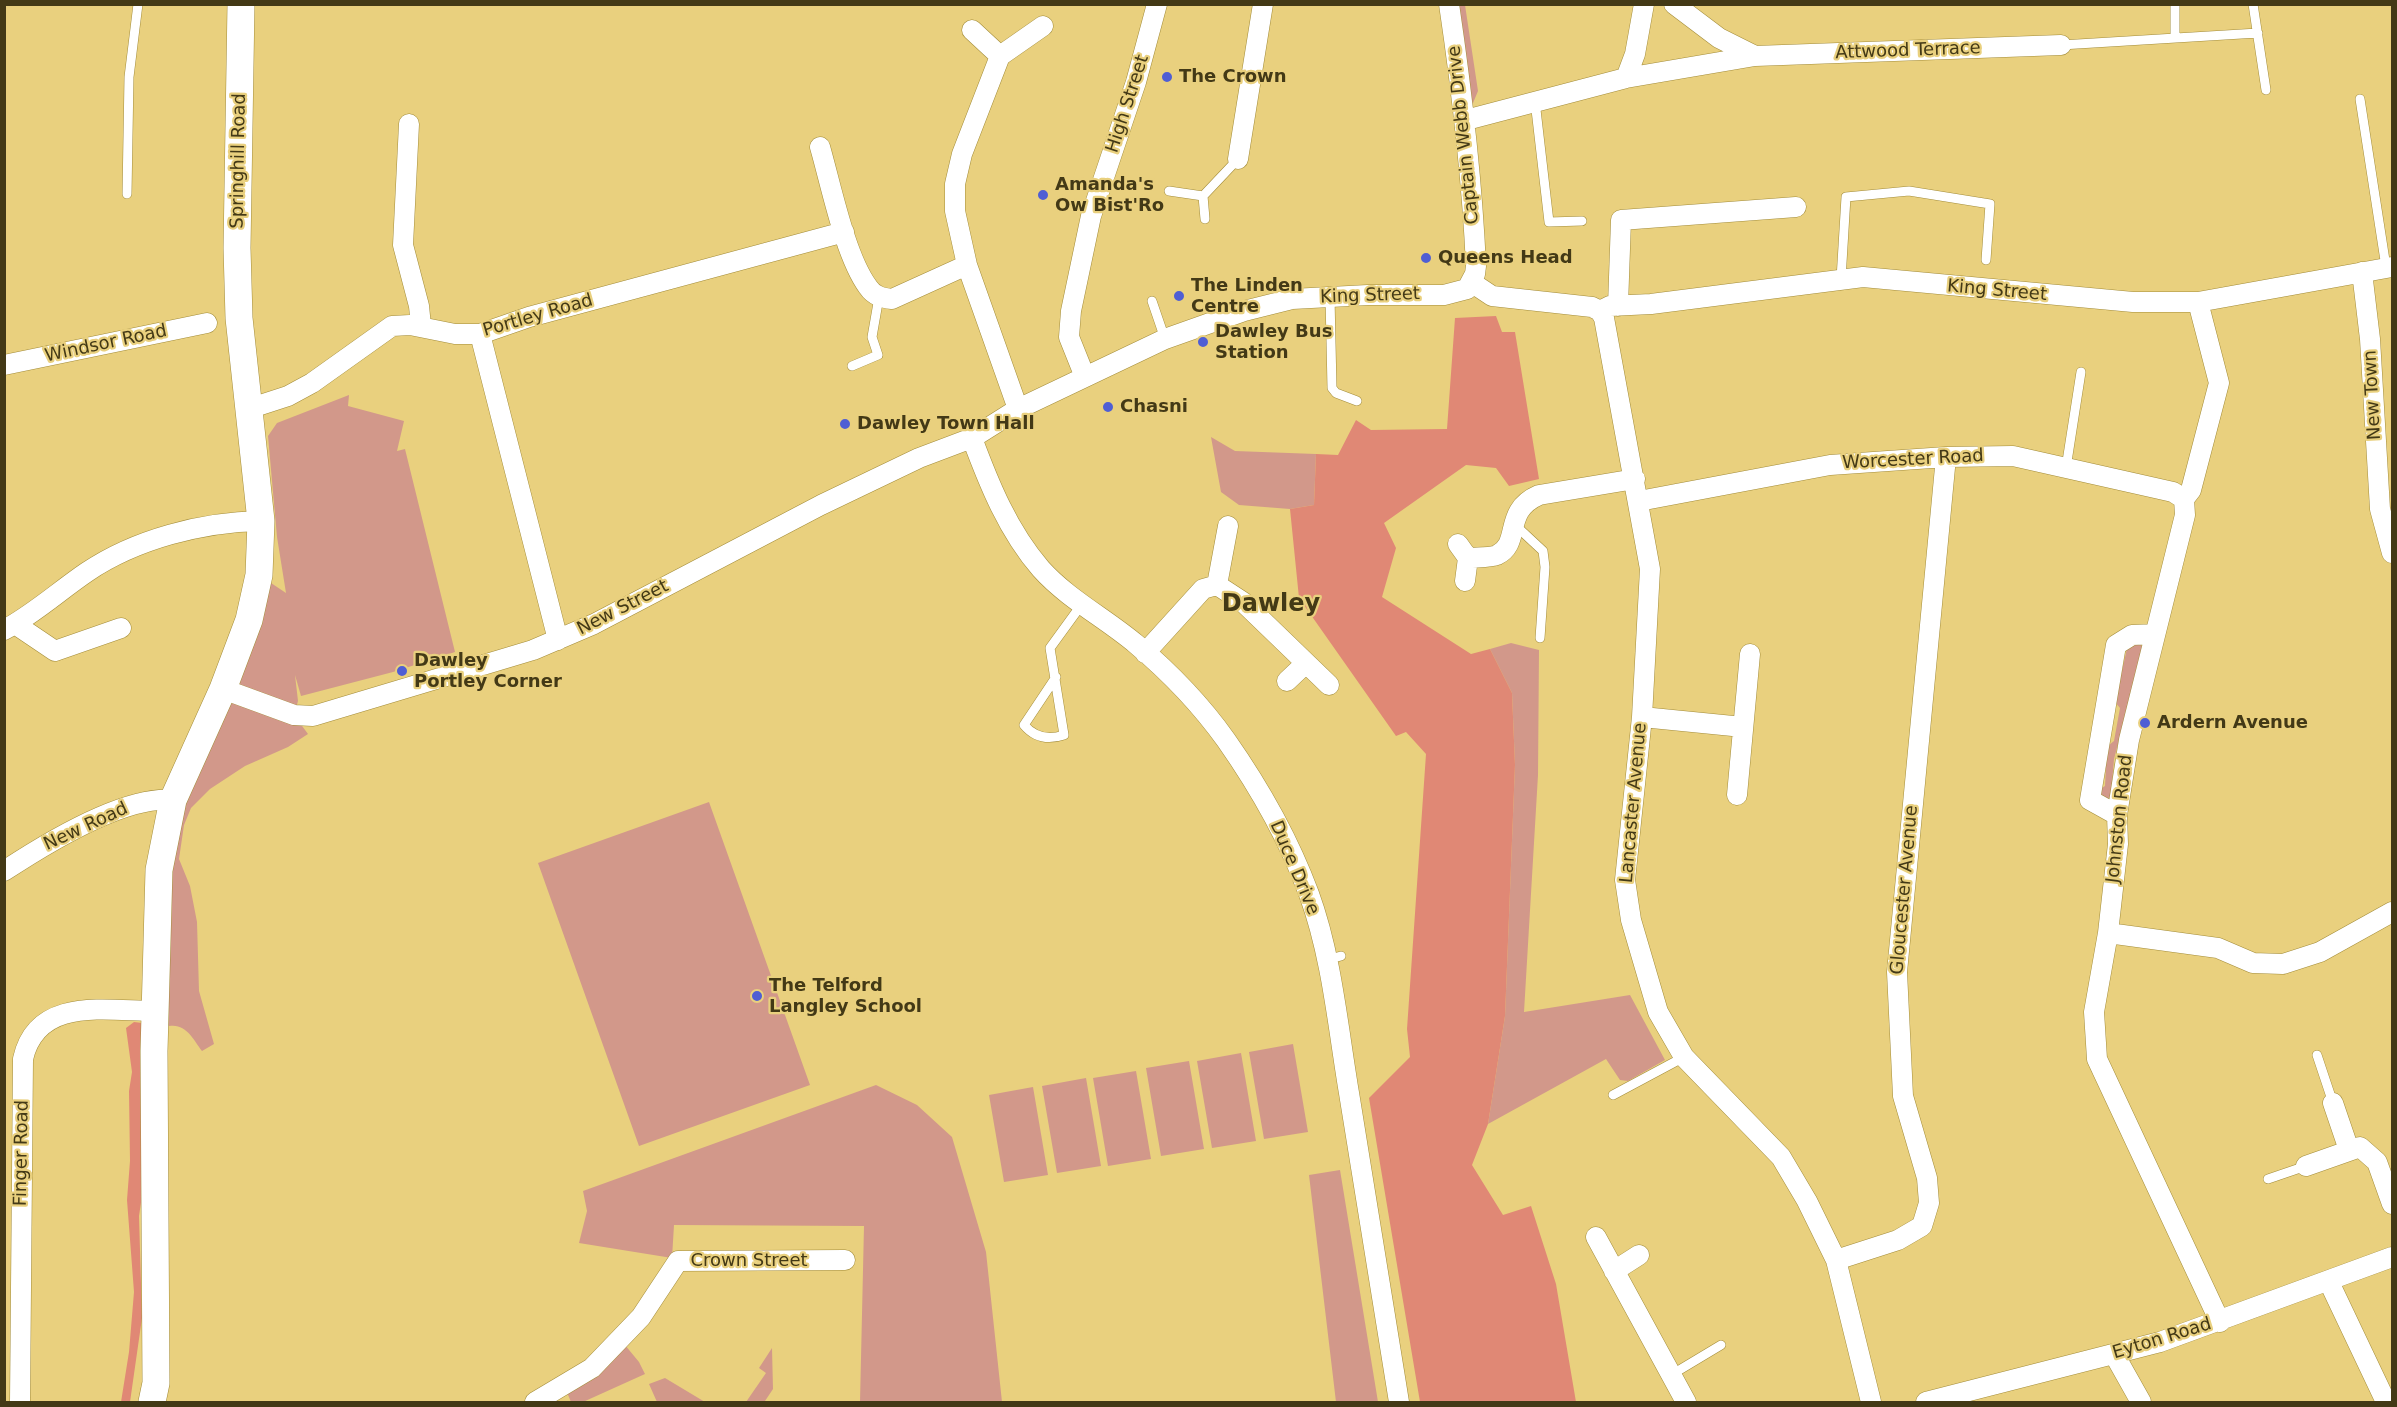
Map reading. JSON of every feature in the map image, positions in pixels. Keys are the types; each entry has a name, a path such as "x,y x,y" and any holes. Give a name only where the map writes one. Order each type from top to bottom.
{"main road":[{"name":"Springhill Road","path":"155,1011 159,870 172,800 223,689 249,620 260,575 261,521 239,318 237,248 241,4"},
{"path":"152,1402 156,1372 155,1011"}],"street":[{"name":"High Street","path":"1085,377 1069,337 1071,311 1091,216 1136,82 1157,4"},
{"path":"1238,159 1263,4"},
{"name":"Captain Webb Drive","path":"1449,4 1466,120 1473,274"},
{"path":"1626,78 1635,54 1644,4"},
{"name":"Attwood Terrace","path":"1674,4 1719,38 1755,56"},
{"path":"1018,409 967,266 955,211 956,184 962,154 1000,56 1043,26"},
{"path":"972,30 1000,56"},
{"name":"Attwood Terrace","path":"1466,120 1626,78 1755,56 2061,45"},
{"path":"409,124 403,245 419,306 421,326"},
{"path":"820,147 844,232 868,288 879,297 892,299 967,266"},
{"name":"Lancaster Avenue","path":"1796,207 1621,220 1609,308 1604,318 1650,569 1642,717 1625,880 1631,920 1658,1012 1684,1057 1781,1157 1808,1200 1836,1260 1870,1402"},
{"name":"Portley Road","path":"249,409 288,396 312,383 392,326 421,326 455,334 480,334 529,317 844,232"},
{"name":"King Street","path":"1609,308 1863,278 2133,302 2198,302 2390,267"},
{"name":"New Town","path":"2362,272 2370,339 2380,509 2392,553"},
{"name":"King Street","path":"1018,409 1165,339 1279,301 1330,297 1444,295 1467,289 1473,274"},
{"path":"1473,274 1492,296 1609,308"},
{"name":"Johnston Road","path":"2198,302 2219,383 2191,490 2184,499 2184,515 2129,740 2117,815 2118,844 2108,933 2094,1012 2097,1059 2220,1322"},
{"name":"Windsor Road","path":"4,365 207,323"},
{"path":"480,334 558,640"},
{"name":"New Street","path":"223,689 294,715 313,716 351,707 558,640 594,624 831,500 919,458 972,438 1018,409"},
{"name":"Duce Drive","path":"972,438 989,483 1020,541 1041,569 1145,653 1171,677 1225,739 1269,808 1310,896 1334,958 1399,1402"},
{"name":"Worcester Road","path":"1639,501 1830,465 1946,457 2013,456 2173,492 2184,499"},
{"name":"Gloucester Avenue","path":"1836,1260 1898,1240 1922,1226 1929,1203 1927,1178 1903,1096 1897,972 1946,457"},
{"path":"1465,581 1463,551 1495,556 1503,551 1509,542 1521,506 1539,495 1635,479"},
{"path":"121,628 55,651 10,627 89,570 136,546 181,532 261,521"},
{"path":"1217,585 1228,526"},
{"path":"1145,653 1203,588 1217,585 1244,602 1329,685"},
{"path":"2117,815 2090,800 2116,645 2132,635 2155,634"},
{"path":"1737,795 1750,654"},
{"path":"1287,681 1306,663"},
{"path":"1642,717 1743,727"},
{"name":"New Road","path":"4,871 46,845 121,808 158,799 172,800"},
{"path":"2108,933 2218,948 2253,963 2283,964 2320,952 2392,912"},
{"name":"Finger Road","path":"20,1402 23,1059 26,1049 42,1025 62,1013 155,1011"},
{"path":"2333,1103 2349,1150"},
{"path":"2306,1167 2360,1146 2377,1162 2392,1204"},
{"path":"1596,1237 1686,1402"},
{"path":"1614,1271 1639,1255"},
{"name":"Eyton Road","path":"1926,1402 2160,1342 2220,1322 2392,1257"},
{"name":"Crown Street","path":"535,1402 592,1368 641,1317 678,1261 845,1260"},
{"path":"2329,1282 2386,1402"},
{"path":"2114,1354 2141,1402"}],"lane":[{"path":"127,194 129,77 138,4"},
{"path":"2175,4 2175,38"},
{"path":"2253,4 2266,90"},
{"path":"2061,45 2258,33"},
{"path":"2360,99 2390,267"},
{"path":"1535,101 1549,222 1582,221"},
{"path":"1205,219 1203,196 1238,159"},
{"path":"1169,191 1203,196"},
{"path":"1841,279 1846,197 1909,191 1990,204 1986,260"},
{"path":"852,366 878,356 872,337 879,297"},
{"path":"1330,297 1332,388 1336,393 1357,401"},
{"path":"1152,301 1165,339"},
{"path":"2066,468 2080,372"},
{"path":"1514,524 1543,551 1545,567 1540,638"},
{"path":"1056,677 1024,725 1032,734 1051,739 1064,735 1056,677 1050,648 1082,604"},
{"path":"2317,1055 2333,1103"},
{"path":"1613,1095 1684,1057"},
{"path":"2268,1179 2306,1167"},
{"path":"1671,1375 1721,1345"}],"shaded area":[{"path":"1449,5 1465,5 1478,91 1466,120"},
{"path":"1496,316 1502,332 1515,332 1539,479 1509,486 1496,468 1466,465 1384,523 1396,548 1382,597 1471,654 1490,649 1512,693 1515,765 1505,1016 1488,1124 1472,1165 1503,1215 1531,1206 1556,1284 1576,1402 1420,1402 1369,1098 1410,1057 1407,1029 1426,754 1406,732 1396,736 1299,598 1290,509 1314,505 1316,454 1338,455 1356,420 1371,430 1447,429 1455,318"},
{"path":"349,395 348,406 404,421 397,451 405,449 455,652 393,672 301,696 295,675 298,701 294,715 308,734 288,747 245,766 210,789 191,808 184,825 179,859 190,886 197,922 199,991 214,1044 202,1051 185,1029 169,1026 155,1012 159,870 259,575 286,593 277,537 268,436 277,423"},
{"path":"1211,437 1235,451 1316,454 1314,505 1290,509 1239,505 1221,492"},
{"path":"2140,642 2143,649 2114,759 2111,797 2102,803 2095,792 2105,786 2106,767 2100,762 2104,749 2114,741 2120,708 2115,702 2128,644"},
{"path":"1511,643 1539,650 1538,775 1524,1012 1630,995 1665,1060 1628,1081 1620,1080 1606,1059 1488,1124 1505,1016 1515,765 1512,693 1490,649"},
{"path":"709,802 810,1085 639,1146 538,863"},
{"path":"134,1022 142,1023 143,1189 139,1216 142,1318 130,1402 121,1402 129,1352 134,1292 127,1200 130,1161 129,1091 132,1072 126,1028"},
{"path":"1293,1044 1308,1132 1264,1139 1249,1052"},
{"path":"1241,1053 1256,1141 1212,1148 1197,1061"},
{"path":"1189,1061 1204,1149 1161,1156 1146,1068"},
{"path":"1136,1071 1151,1159 1108,1166 1093,1078"},
{"path":"1086,1078 1101,1166 1057,1173 1042,1086"},
{"path":"876,1085 917,1105 952,1137 986,1252 1002,1402 860,1402 864,1226 674,1225 672,1258 579,1243 587,1211 583,1191"},
{"path":"1033,1087 1048,1175 1004,1182 989,1095"},
{"path":"1340,1170 1378,1402 1336,1402 1309,1175"},
{"path":"620,1339 639,1362 645,1374 583,1402 571,1402 564,1385"},
{"path":"772,1348 773,1389 765,1401 746,1402 766,1373 759,1368"},
{"path":"665,1378 705,1402 657,1402 649,1384"}],"place":[{"name":"The Crown","path":"1167,77"},
{"name":"Amanda's Ow Bist'Ro","path":"1043,195"},
{"name":"Queens Head","path":"1426,258"},
{"name":"The Linden Centre","path":"1179,296"},
{"name":"Dawley Bus Station","path":"1203,342"},
{"name":"Chasni","path":"1108,407"},
{"name":"Dawley Town Hall","path":"845,424"},
{"name":"Dawley Portley Corner","path":"402,671"},
{"name":"Ardern Avenue","path":"2145,723"},
{"name":"The Telford Langley School","path":"757,996"}],"district":[{"name":"Dawley","path":"1271,605"}]}
